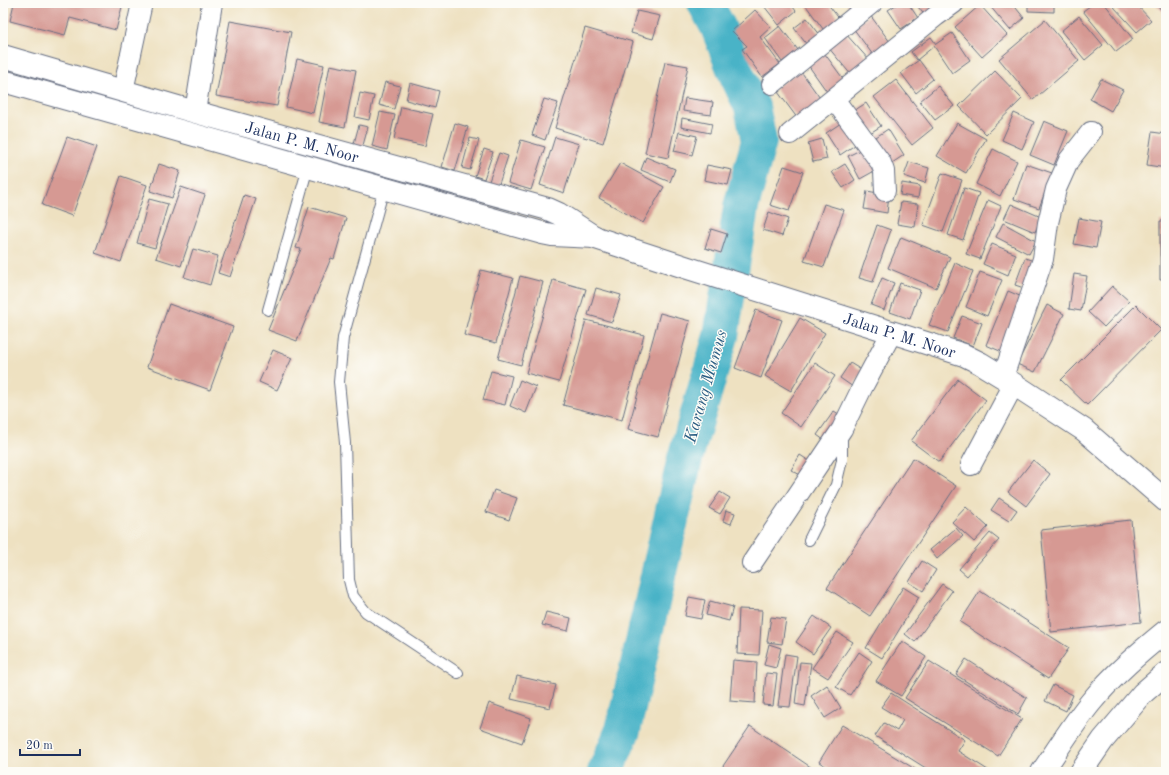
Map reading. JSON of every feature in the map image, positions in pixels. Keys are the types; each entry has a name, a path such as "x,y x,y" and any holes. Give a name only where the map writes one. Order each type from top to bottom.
{"main road":[{"name":"Jalan P. M. Noor","path":"3,56 195,112 548,209 559,214 596,238"},
{"name":"Jalan P. M. Noor","path":"3,81 542,233 596,238 964,355 1009,381 1084,430 1166,501"},
{"path":"109,110 120,90"},
{"path":"1042,772 1091,703 1112,679 1136,655 1166,631"},
{"path":"1080,772 1103,740 1143,693 1166,674"}],"street":[{"path":"120,90 142,3"},
{"path":"195,112 212,3"},
{"path":"772,84 872,3"},
{"path":"790,134 954,3"},
{"path":"834,100 881,163 884,171 885,191"},
{"path":"971,465 1009,381 1042,259 1056,189 1068,160 1091,132"},
{"path":"752,563 842,429 892,332"}],"lane":[{"path":"268,310 308,167"},
{"path":"384,188 343,338 339,375 345,443 349,580 353,596 366,612 458,673"},
{"path":"809,540 836,485 842,460 842,429"}],"building":[{"path":"14,3 123,3 116,30 70,18 65,35 10,21"},
{"path":"271,3 296,3 295,8"},
{"path":"768,3 790,3 796,11 779,25 764,6"},
{"path":"797,3 804,3 799,6"},
{"path":"804,3 827,3 841,21 826,33"},
{"path":"846,3 860,3 851,10"},
{"path":"899,3 908,3 918,18 901,29 888,10"},
{"path":"915,3 941,3 926,17"},
{"path":"991,3 1012,3 1024,18 1010,30 989,5"},
{"path":"1028,3 1054,3 1054,12 1028,11"},
{"path":"1094,3 1104,3 1133,39 1116,52 1083,11"},
{"path":"1118,3 1135,3 1151,20 1137,32 1114,7"},
{"path":"1155,3 1166,3 1166,15"},
{"path":"980,5 1007,35 982,57 955,27"},
{"path":"755,10 771,27 760,37 780,64 762,77 742,49 747,46 732,31"},
{"path":"637,11 660,16 653,39 631,33"},
{"path":"870,15 893,46 876,59 853,28"},
{"path":"1079,16 1103,45 1085,60 1061,31"},
{"path":"807,18 824,40 811,50 794,28"},
{"path":"1045,20 1079,61 1033,100 999,59"},
{"path":"230,21 291,32 277,106 216,96"},
{"path":"780,26 798,50 782,62 765,38"},
{"path":"585,28 633,42 603,143 555,128"},
{"path":"845,33 870,61 852,76 828,47"},
{"path":"952,33 970,60 952,73 934,46 917,60 911,52 931,37 936,44"},
{"path":"822,50 847,84 830,96 806,62"},
{"path":"297,59 324,65 313,113 286,107"},
{"path":"919,60 933,79 916,93 901,73"},
{"path":"665,62 688,66 668,158 645,153"},
{"path":"330,65 356,70 345,127 319,122"},
{"path":"800,70 822,101 798,119 775,88"},
{"path":"995,71 1022,99 986,134 959,106"},
{"path":"1101,79 1123,90 1111,111 1090,99"},
{"path":"896,80 933,128 912,145 874,97"},
{"path":"385,82 400,86 394,109 379,105"},
{"path":"410,83 439,91 435,108 406,100"},
{"path":"938,86 954,106 935,120 920,101"},
{"path":"360,93 374,96 369,120 355,117"},
{"path":"685,98 713,102 711,115 683,111"},
{"path":"544,99 558,103 545,140 532,135"},
{"path":"866,103 881,126 867,135 852,112"},
{"path":"401,107 433,114 425,146 394,139"},
{"path":"380,112 395,115 387,150 372,146"},
{"path":"1014,113 1034,122 1022,149 1002,140"},
{"path":"682,118 712,124 710,133 681,127"},
{"path":"847,119 861,141 840,155 826,133"},
{"path":"1044,121 1068,131 1054,165 1030,155"},
{"path":"455,123 468,127 455,171 442,167"},
{"path":"957,123 986,139 966,173 937,156"},
{"path":"359,125 368,127 362,149 353,147"},
{"path":"888,129 904,155 889,165 873,139"},
{"path":"679,132 697,136 692,155 674,151"},
{"path":"1152,132 1166,134 1166,168 1147,165"},
{"path":"67,137 97,147 72,216 42,205"},
{"path":"555,137 579,144 564,193 540,185"},
{"path":"470,138 479,140 470,170 462,168"},
{"path":"822,139 827,159 813,162 808,143"},
{"path":"521,140 545,147 531,190 508,183"},
{"path":"866,147 878,169 860,179 848,156"},
{"path":"484,149 493,152 484,179 475,176"},
{"path":"993,149 1017,161 1000,196 976,184"},
{"path":"499,153 508,156 498,187 488,184"},
{"path":"646,157 675,169 670,182 641,170"},
{"path":"909,162 929,168 925,183 904,176"},
{"path":"620,163 664,187 643,223 599,198"},
{"path":"159,164 180,171 172,198 150,191"},
{"path":"845,164 855,180 843,188 832,172"},
{"path":"1026,164 1052,173 1039,208 1014,199"},
{"path":"707,165 732,170 728,185 704,180"},
{"path":"784,166 803,172 789,211 770,205"},
{"path":"942,173 962,180 943,232 923,225"},
{"path":"121,176 147,185 121,262 95,253"},
{"path":"902,183 920,186 918,198 900,195"},
{"path":"181,187 205,195 181,266 156,258"},
{"path":"964,188 979,193 963,240 948,235"},
{"path":"867,191 889,195 887,213 864,209"},
{"path":"244,195 256,199 230,277 218,273"},
{"path":"149,199 168,204 155,248 137,243"},
{"path":"988,200 1001,206 980,259 966,254"},
{"path":"901,202 918,204 915,227 897,224"},
{"path":"824,204 844,210 824,267 804,261"},
{"path":"1011,204 1041,217 1035,232 1004,219"},
{"path":"309,207 346,218 334,259 331,258 297,341 268,330 301,249 296,248"},
{"path":"769,212 788,219 782,236 763,230"},
{"path":"1079,218 1101,222 1096,248 1074,244"},
{"path":"1160,221 1166,221 1166,280 1160,280"},
{"path":"1003,223 1036,241 1029,254 996,237"},
{"path":"877,225 891,230 873,282 859,278"},
{"path":"711,229 727,234 721,253 705,248"},
{"path":"901,237 950,257 936,288 888,268"},
{"path":"992,244 1016,254 1008,275 983,264"},
{"path":"193,249 218,256 210,285 184,277"},
{"path":"1025,258 1037,262 1027,289 1015,285"},
{"path":"955,263 973,271 948,332 929,325"},
{"path":"481,270 513,278 496,343 464,335"},
{"path":"980,272 1002,280 987,316 966,307"},
{"path":"1074,274 1087,276 1081,311 1069,309"},
{"path":"520,276 543,282 521,365 498,359"},
{"path":"882,278 894,283 884,310 871,305"},
{"path":"553,280 586,289 559,382 526,373"},
{"path":"900,283 920,290 910,319 890,312"},
{"path":"1112,286 1129,301 1104,327 1088,312"},
{"path":"596,288 621,295 612,322 588,315"},
{"path":"1008,291 1029,300 1007,354 986,345"},
{"path":"169,304 233,327 210,390 147,367"},
{"path":"1047,305 1064,314 1035,372 1017,364"},
{"path":"1136,305 1161,330 1087,405 1061,380"},
{"path":"756,310 782,320 761,378 735,368"},
{"path":"660,313 690,321 658,437 628,429"},
{"path":"962,316 982,323 973,346 953,338"},
{"path":"800,318 825,333 791,391 765,376"},
{"path":"586,320 644,335 622,420 563,405"},
{"path":"273,350 292,358 277,390 259,382"},
{"path":"815,363 835,376 801,427 781,413"},
{"path":"850,363 863,371 853,387 840,378"},
{"path":"491,371 512,376 505,405 483,400"},
{"path":"958,379 986,400 939,462 911,441"},
{"path":"520,380 536,387 526,413 510,406"},
{"path":"834,411 845,418 828,443 817,435"},
{"path":"800,455 814,464 806,478 791,470"},
{"path":"913,458 956,486 870,616 827,588"},
{"path":"1033,460 1050,474 1026,506 1008,492"},
{"path":"494,490 517,498 509,520 486,512"},
{"path":"720,492 730,498 720,514 709,508"},
{"path":"999,498 1017,510 1009,521 991,510"},
{"path":"966,507 988,527 974,542 952,522"},
{"path":"726,510 735,513 731,524 723,521"},
{"path":"1131,520 1141,622 1051,632 1041,530"},
{"path":"956,528 963,536 937,559 930,550"},
{"path":"990,533 999,540 967,576 959,569"},
{"path":"922,561 936,570 923,591 909,582"},
{"path":"942,584 952,591 915,642 905,634"},
{"path":"903,587 919,597 882,658 866,648"},
{"path":"980,591 1069,648 1048,679 960,622"},
{"path":"689,597 705,600 701,619 685,616"},
{"path":"710,601 733,607 729,621 706,615"},
{"path":"739,609 762,610 759,655 737,654"},
{"path":"546,612 571,618 568,631 542,625"},
{"path":"814,616 831,628 813,654 796,642"},
{"path":"771,617 786,619 782,644 767,642"},
{"path":"837,632 853,642 828,678 812,668"},
{"path":"902,641 926,657 901,696 876,681"},
{"path":"769,644 781,648 776,668 764,665"},
{"path":"859,652 872,661 850,695 836,687"},
{"path":"785,654 797,656 790,707 778,706"},
{"path":"966,659 1027,698 1018,714 956,675"},
{"path":"733,660 757,662 755,703 730,701"},
{"path":"929,661 1022,719 998,756 905,698"},
{"path":"800,662 811,663 805,706 795,704"},
{"path":"766,673 777,674 773,706 763,705"},
{"path":"517,676 556,685 550,708 511,699"},
{"path":"827,685 841,708 825,718 811,696"},
{"path":"1053,685 1073,695 1066,711 1045,701"},
{"path":"891,693 965,740 958,751 991,772 932,772 875,736 884,723 897,731 903,720 881,707"},
{"path":"489,703 531,718 522,743 480,728"},
{"path":"842,725 920,772 835,772 819,762"},
{"path":"750,726 818,772 726,772 721,769"}],"waterway":[{"name":"Karang Mumus","path":"605,772 623,730 685,458 721,336 741,207 759,141 752,107 735,71 718,27 705,3"}]}
